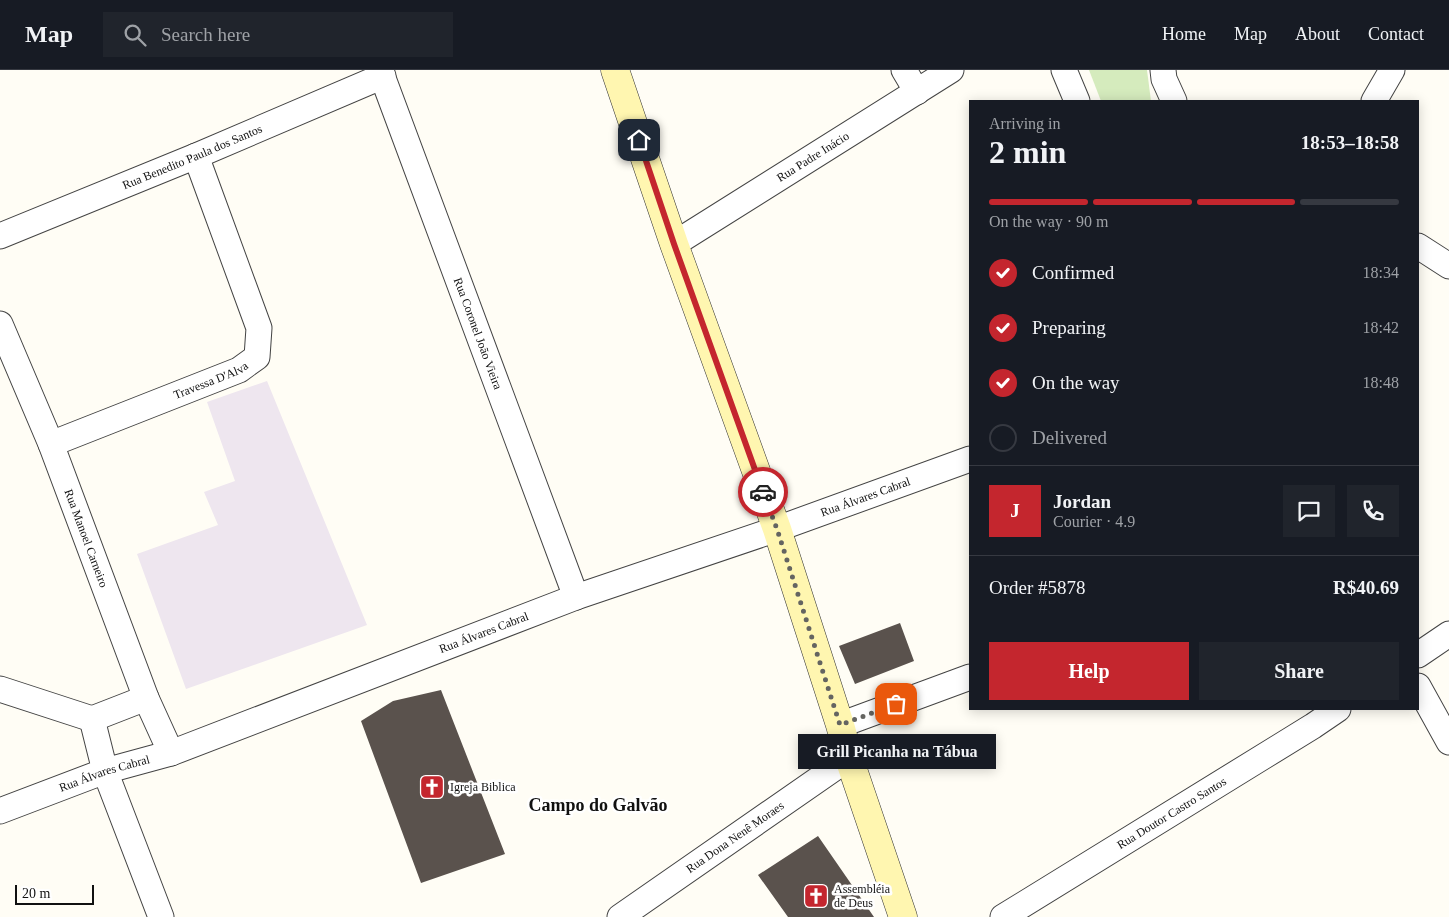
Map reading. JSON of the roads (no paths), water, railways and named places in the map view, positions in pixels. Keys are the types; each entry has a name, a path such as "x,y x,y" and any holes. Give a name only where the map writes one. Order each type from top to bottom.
{"street":[{"path":"615,70 674,244 777,529 849,758 903,917"},
{"path":"904,70 917,92"},
{"name":"Rua Padre Inácio","path":"674,244 951,70"},
{"path":"1064,70 1078,100"},
{"path":"1163,70 1164,79 1174,100"},
{"path":"1375,100 1392,70"},
{"name":"Rua Benedito Paula dos Santos","path":"0,236 196,156 382,73"},
{"name":"Rua Coronel João Vieira","path":"382,73 576,597"},
{"name":"Travessa D'Alva","path":"51,444 239,370 256,357 259,328 196,156"},
{"path":"1419,247 1449,266"},
{"name":"Rua Manoel Carneiro","path":"0,324 51,444 146,698 170,753"},
{"name":"Rua Álvares Cabral","path":"0,811 105,771 170,753 576,597 777,529 969,459"},
{"path":"1419,654 1449,634"},
{"path":"840,725 969,676"},
{"path":"1419,688 1449,742"},
{"path":"0,689 92,720 146,698"},
{"name":"Rua Doutor Castro Santos","path":"1003,917 1310,717 1334,710"},
{"path":"92,720 105,771 161,917"},
{"name":"Rua Dona Nenê Moraes","path":"620,917 849,758"}],"place":[{"name":"Grill Picanha na Tábua","path":"896,704"},
{"name":"Igreja Biblica","path":"432,787"},
{"name":"Assembléia de Deus","path":"816,896"}],"district":[{"name":"Campo do Galvão","path":"598,805"}]}
